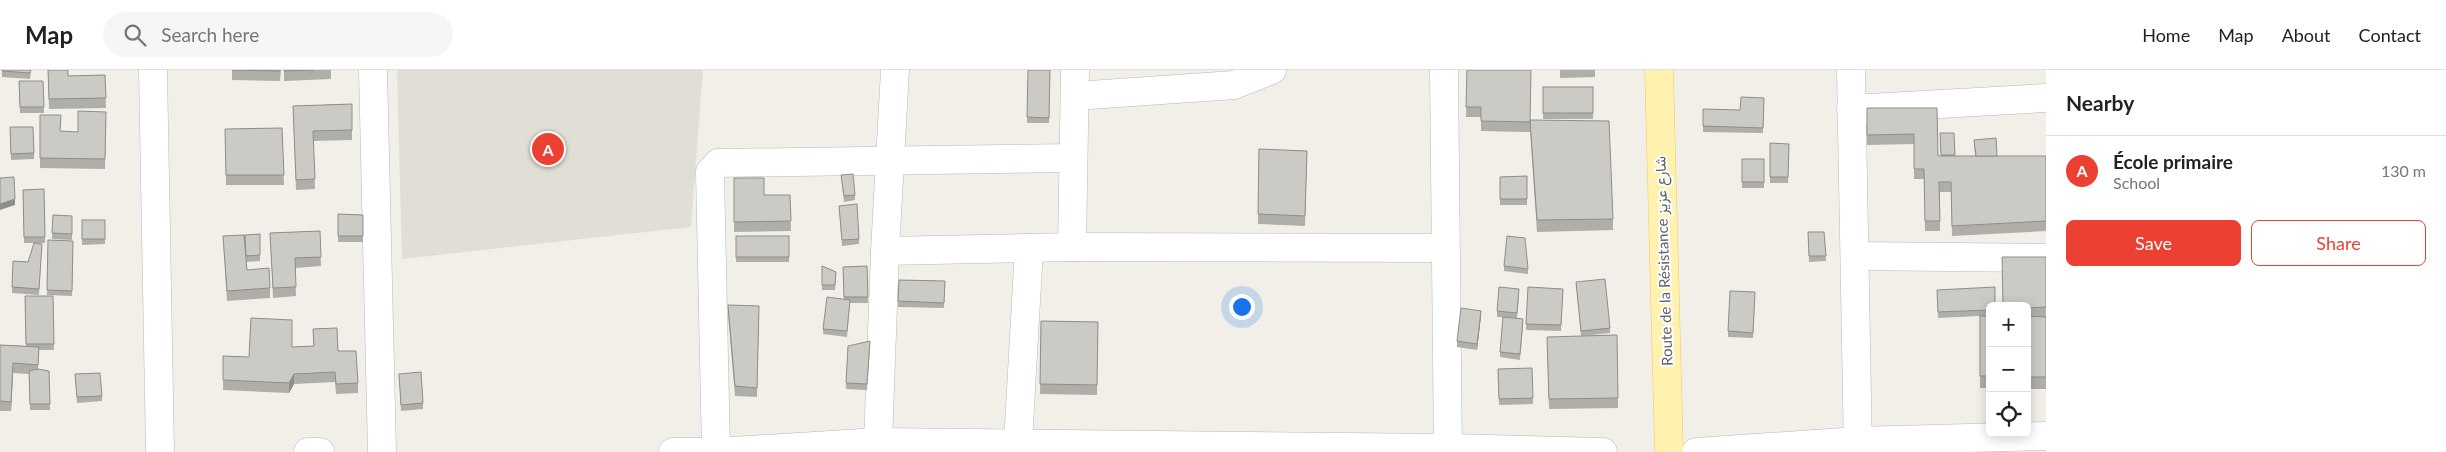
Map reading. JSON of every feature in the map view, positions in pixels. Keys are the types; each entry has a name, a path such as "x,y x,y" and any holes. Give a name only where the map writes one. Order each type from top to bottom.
{"main road":[{"name":"Route de la Résistance شارع عزيز","path":"1658,70 1669,452"}],"street":[{"path":"153,70 160,452"},
{"path":"373,70 382,452"},
{"path":"878,442 895,70"},
{"path":"1072,247 1075,83 1234,85 1272,70"},
{"path":"1444,70 1448,450"},
{"path":"1851,70 1858,447"},
{"path":"1851,109 2046,98"},
{"path":"716,452 710,172 713,167 718,163 1073,158"},
{"path":"886,251 1072,247 1445,248"},
{"path":"1018,443 1029,248"},
{"path":"1855,256 2046,258"},
{"path":"1696,452 1858,447 2046,436"},
{"path":"673,452 780,450 878,442 910,447 1018,443 1087,448 1603,452"},
{"path":"308,452 320,452"}],"shaded area":[{"path":"397,70 703,70 691,227 402,259"}],"building":[{"path":"2,70 31,70 30,73"},
{"path":"48,70 68,70 68,76 105,75 106,98 49,99"},
{"path":"232,70 280,70 280,71"},
{"path":"1028,70 1050,70 1049,118 1027,117"},
{"path":"1467,70 1531,70 1530,122 1481,121 1481,107 1466,107"},
{"path":"19,81 43,81 44,107 20,107"},
{"path":"1543,87 1593,87 1593,113 1543,113"},
{"path":"1741,97 1764,98 1763,128 1703,126 1703,109 1740,110"},
{"path":"352,104 352,130 313,131 315,179 296,180 293,106"},
{"path":"1867,108 1937,108 1938,156 2046,156 2046,221 1952,226 1951,182 1939,182 1940,221 1925,221 1924,169 1914,169 1914,134 1867,135"},
{"path":"78,111 106,112 105,159 40,158 40,115 61,115 60,131 78,132"},
{"path":"1530,120 1609,121 1613,219 1537,220"},
{"path":"10,127 33,127 34,153 11,154"},
{"path":"282,128 284,175 226,175 225,129"},
{"path":"1940,133 1954,133 1955,155 1941,155"},
{"path":"1996,138 1997,156 1976,156 1974,140"},
{"path":"1770,143 1789,144 1788,177 1770,177"},
{"path":"1259,149 1307,151 1305,216 1258,214"},
{"path":"1742,159 1764,159 1764,182 1742,182"},
{"path":"853,174 855,195 844,196 841,175"},
{"path":"1527,176 1527,199 1500,199 1500,177"},
{"path":"14,177 15,199 0,204 0,178"},
{"path":"734,178 764,178 764,195 790,195 791,221 734,222"},
{"path":"44,189 45,237 24,237 23,190"},
{"path":"857,204 859,239 842,240 839,206"},
{"path":"338,214 363,215 363,236 338,236"},
{"path":"53,215 72,216 72,234 52,233"},
{"path":"82,220 105,220 105,239 82,239"},
{"path":"320,231 321,257 295,258 296,287 273,288 270,233"},
{"path":"1808,232 1824,232 1826,256 1809,256"},
{"path":"260,234 260,255 246,256 245,235"},
{"path":"244,235 247,270 269,268 270,288 227,291 223,236"},
{"path":"736,236 789,236 789,257 736,257"},
{"path":"1507,236 1525,238 1528,269 1504,266"},
{"path":"48,240 73,241 72,291 47,290"},
{"path":"34,243 42,244 39,289 12,287 13,261 28,262"},
{"path":"2002,257 2046,257 2046,307 2031,308 2031,302 2003,302"},
{"path":"822,266 836,272 835,285 822,285"},
{"path":"867,266 868,297 844,297 843,267"},
{"path":"1605,279 1610,328 1581,331 1576,282"},
{"path":"899,280 945,281 944,303 898,301"},
{"path":"1499,287 1519,289 1517,313 1497,311"},
{"path":"1528,287 1563,289 1561,325 1526,324"},
{"path":"1995,287 1995,302 1986,302 1986,310 1938,312 1937,290"},
{"path":"1730,291 1755,292 1753,333 1728,331"},
{"path":"25,296 53,296 54,344 26,344"},
{"path":"827,297 850,300 847,331 823,329"},
{"path":"728,305 759,306 757,388 735,386"},
{"path":"1461,308 1481,311 1477,344 1457,341"},
{"path":"1980,316 1986,316 1986,376 1980,376"},
{"path":"2031,316 2046,317 2046,377 2031,377"},
{"path":"1503,317 1523,319 1520,354 1500,352"},
{"path":"251,318 292,320 292,347 314,346 313,329 337,328 338,351 356,351 358,383 336,384 335,372 294,374 289,383 223,380 223,356 249,357"},
{"path":"1041,321 1098,322 1097,385 1040,384"},
{"path":"1617,335 1618,398 1549,399 1547,337"},
{"path":"870,341 867,384 846,383 848,346"},
{"path":"0,345 39,347 38,365 13,363 11,402 0,401"},
{"path":"1532,368 1533,398 1499,399 1498,369"},
{"path":"38,369 49,371 50,404 30,404 29,371"},
{"path":"421,372 423,403 401,405 399,374"},
{"path":"100,373 102,396 77,397 75,374"}],"place":[{"name":"École primaire","path":"548,149"}]}
